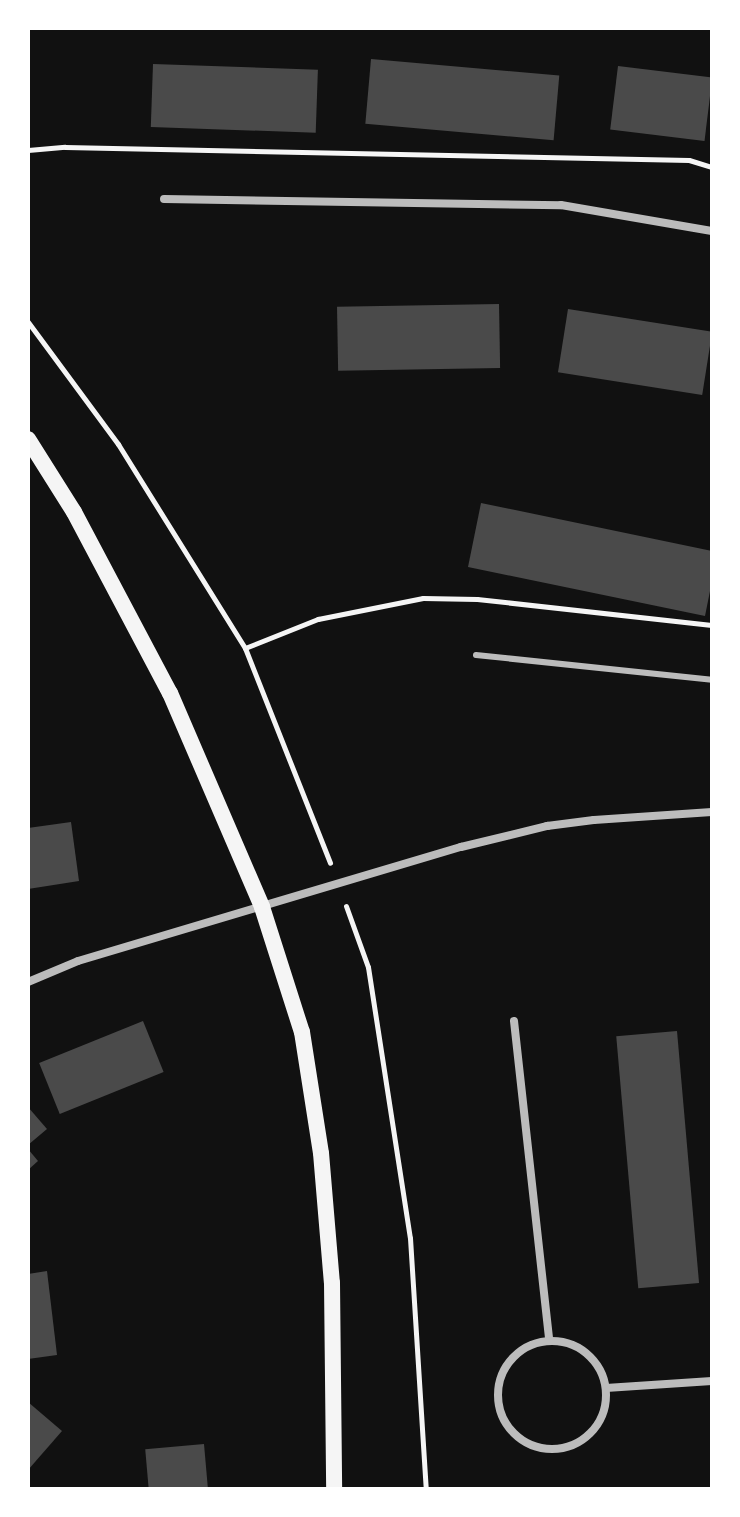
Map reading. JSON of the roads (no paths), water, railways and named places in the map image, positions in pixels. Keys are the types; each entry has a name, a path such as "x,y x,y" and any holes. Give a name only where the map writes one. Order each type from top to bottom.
{"main road":[{"path":"28,439 74,512 170,693 262,907 302,1032 321,1153 332,1283 334,1489"}],"street":[{"path":"164,199 561,205 712,231"},
{"path":"28,982 78,961 461,847 547,826 712,812"},
{"path":"514,1021 549,1340"},
{"path":"549,1340 575,1344 594,1362 606,1388 604,1415 591,1433 567,1446 540,1449 519,1440 503,1422 497,1396 502,1371 520,1351 549,1340"},
{"path":"606,1388 712,1381"}],"lane":[{"path":"476,655 712,680"}]}
